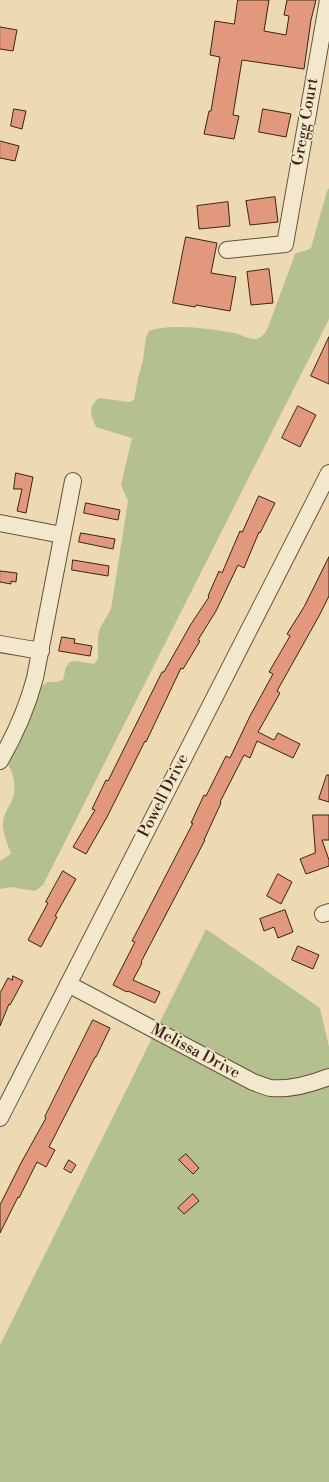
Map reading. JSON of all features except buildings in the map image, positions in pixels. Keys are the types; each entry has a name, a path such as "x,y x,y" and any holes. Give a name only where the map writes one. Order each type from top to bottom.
{"street":[{"name":"Gregg Court","path":"227,250 284,244 328,0"},
{"name":"Powell Drive","path":"0,1118 329,473"},
{"path":"0,762 29,701 41,651 73,481"},
{"path":"0,523 62,535"},
{"path":"0,644 41,651"},
{"name":"Melissa Drive","path":"68,984 253,1082 271,1088 293,1087 312,1084 329,1077"}],"green space":[{"path":"329,188 329,319 43,885 35,891 11,887 0,889 0,861 11,854 4,834 3,823 4,816 14,795 15,786 8,764 13,750 35,707 40,687 48,682 63,680 66,667 70,662 75,661 94,664 98,659 98,636 100,628 111,609 128,501 121,485 132,438 96,427 91,408 95,401 99,398 129,402 134,400 143,360 146,337 149,331 168,327 180,327 235,333 253,339 258,339 261,337 267,330 295,254 311,248"},
{"path":"206,929 320,1008 329,1047 329,1482 0,1482 0,1345"}]}
